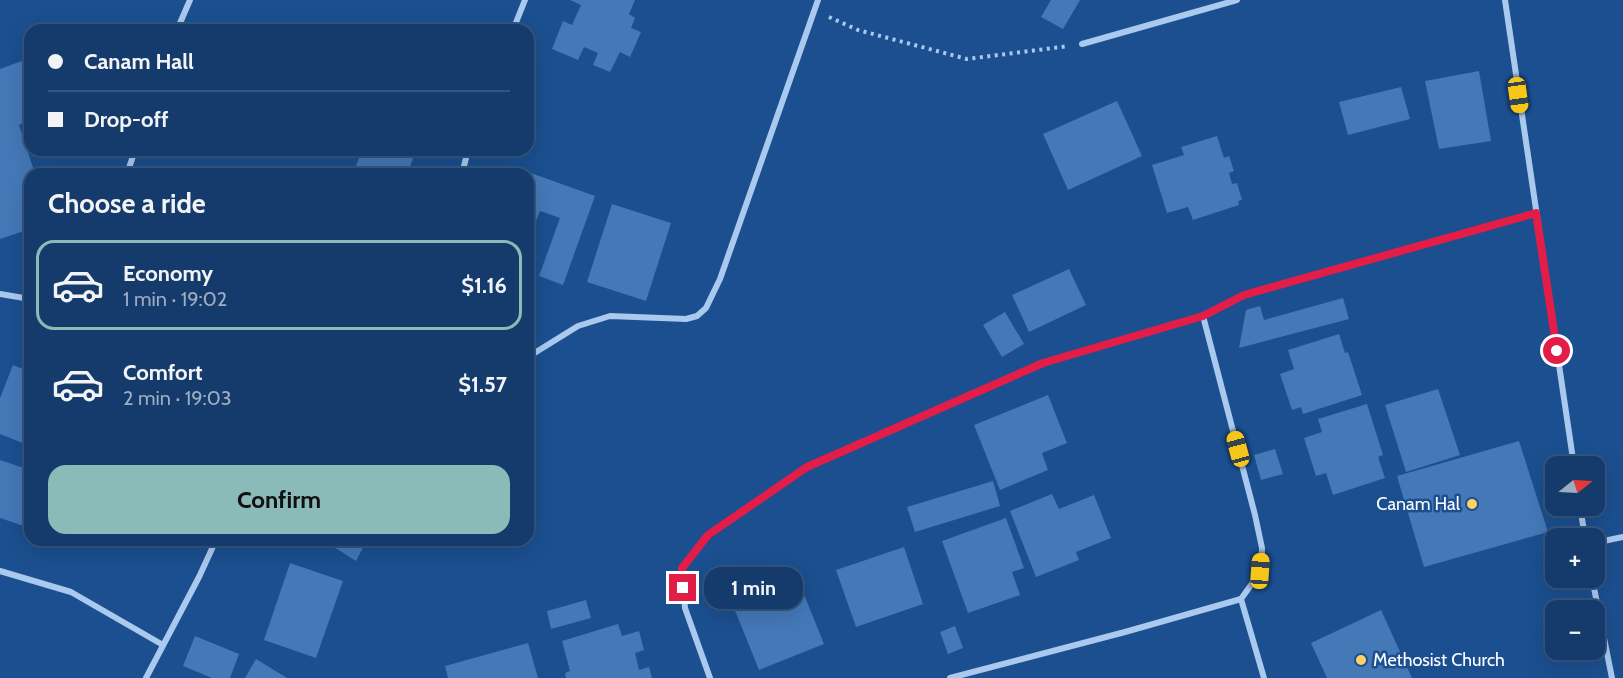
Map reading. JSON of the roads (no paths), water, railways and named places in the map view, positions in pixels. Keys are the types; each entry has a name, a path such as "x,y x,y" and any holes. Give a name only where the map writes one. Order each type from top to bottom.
{"street":[{"path":"180,24 190,0"},
{"path":"515,24 525,0"},
{"path":"534,353 578,326 610,316 686,319 697,316 706,308 729,257 818,0"},
{"path":"1082,44 1237,0"},
{"path":"1505,0 1572,456"},
{"path":"710,678 685,608 682,568 708,535 807,467 1043,363 1203,316 1244,295 1536,213"},
{"path":"0,294 24,298"},
{"path":"950,678 1241,599 1260,571 1262,548 1256,515 1203,316"},
{"path":"1605,541 1623,537"},
{"path":"146,678 213,546"},
{"path":"0,571 71,592 163,645"},
{"path":"1594,588 1612,678"},
{"path":"1241,599 1264,678"}],"place":[{"name":"Canam Hal","path":"1472,504"},
{"name":"Methosist Church","path":"1361,660"}]}
